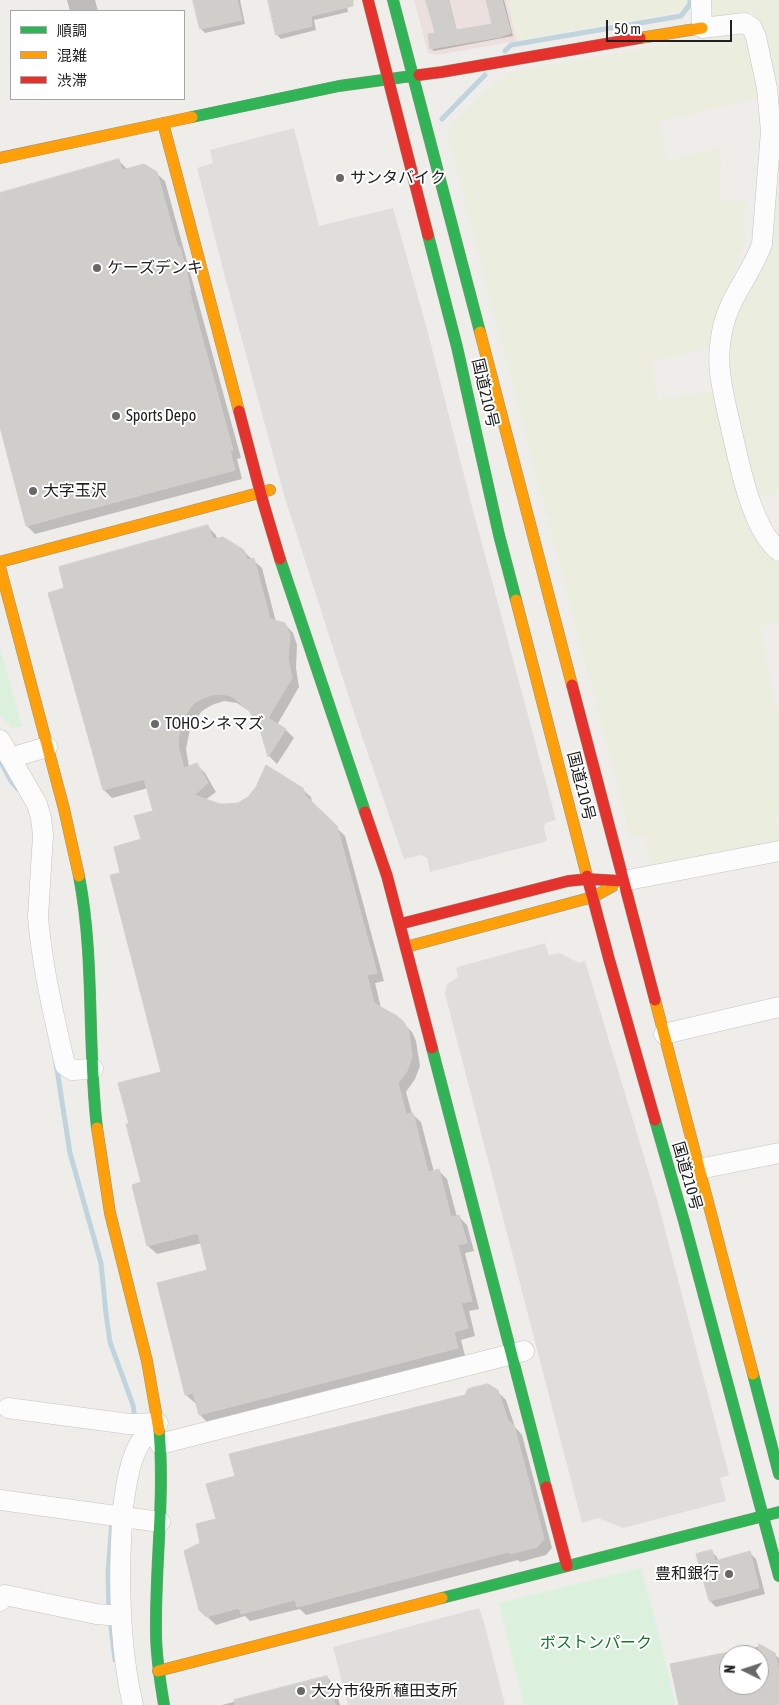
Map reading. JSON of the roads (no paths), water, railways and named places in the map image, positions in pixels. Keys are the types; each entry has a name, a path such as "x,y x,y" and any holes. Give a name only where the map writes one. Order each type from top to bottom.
{"main road":[{"name":"国道210号","path":"368,0 457,347 499,535 588,879 636,1057 684,1221 779,1576"},
{"name":"国道210号","path":"393,0 779,1474"},
{"path":"0,158 311,92 702,28"},
{"path":"168,122 265,492 278,555 387,876 412,936"},
{"path":"0,562 265,492"},
{"path":"265,492 301,592 406,904 412,936 521,1351 566,1566"},
{"path":"0,567 73,845 84,903 91,977 96,1117 114,1234 146,1355 158,1423 162,1474 155,1621 158,1671 164,1705"},
{"path":"412,936 568,881 588,879 623,881"},
{"path":"412,936 555,908 593,897 623,881"},
{"path":"158,1671 566,1566 578,1558 779,1512"}],"street":[{"path":"701,0 702,28 745,23 752,28 773,87 762,244 725,318 719,358 723,391 743,481 766,535 779,551"},
{"path":"0,740 37,804 41,818 43,835 38,917 48,986 65,1065 72,1070 93,1068"},
{"path":"10,758 47,747"},
{"path":"623,881 779,850"},
{"path":"664,1034 779,1007"},
{"path":"699,1169 779,1153"},
{"path":"160,1444 521,1351"},
{"path":"8,1408 134,1424 158,1423"},
{"path":"133,1705 124,1661 116,1516 134,1456 144,1437 158,1423"},
{"path":"0,1500 160,1522"},
{"path":"0,1601 5,1596 96,1614 121,1616"}],"waterway":[{"path":"505,51 511,45 681,16 690,4 690,0"},
{"path":"442,119 485,75"},
{"path":"0,760 11,781 18,789"},
{"path":"56,1063 70,1153 101,1263 110,1342 133,1405 135,1419"},
{"path":"109,1611 108,1573 112,1520"},
{"path":"110,1619 115,1660"}],"place":[{"name":"サンタバイク","path":"340,178"},
{"name":"ケーズデンキ","path":"97,268"},
{"name":"Sports Depo","path":"116,416"},
{"name":"大字玉沢","path":"33,491"},
{"name":"TOHOシネマズ","path":"155,724"},
{"name":"豊和銀行","path":"729,1574"},
{"name":"大分市役所 稙田支所","path":"301,1691"}],"park label":[{"name":"ボストンパーク","path":"596,1643"}]}
